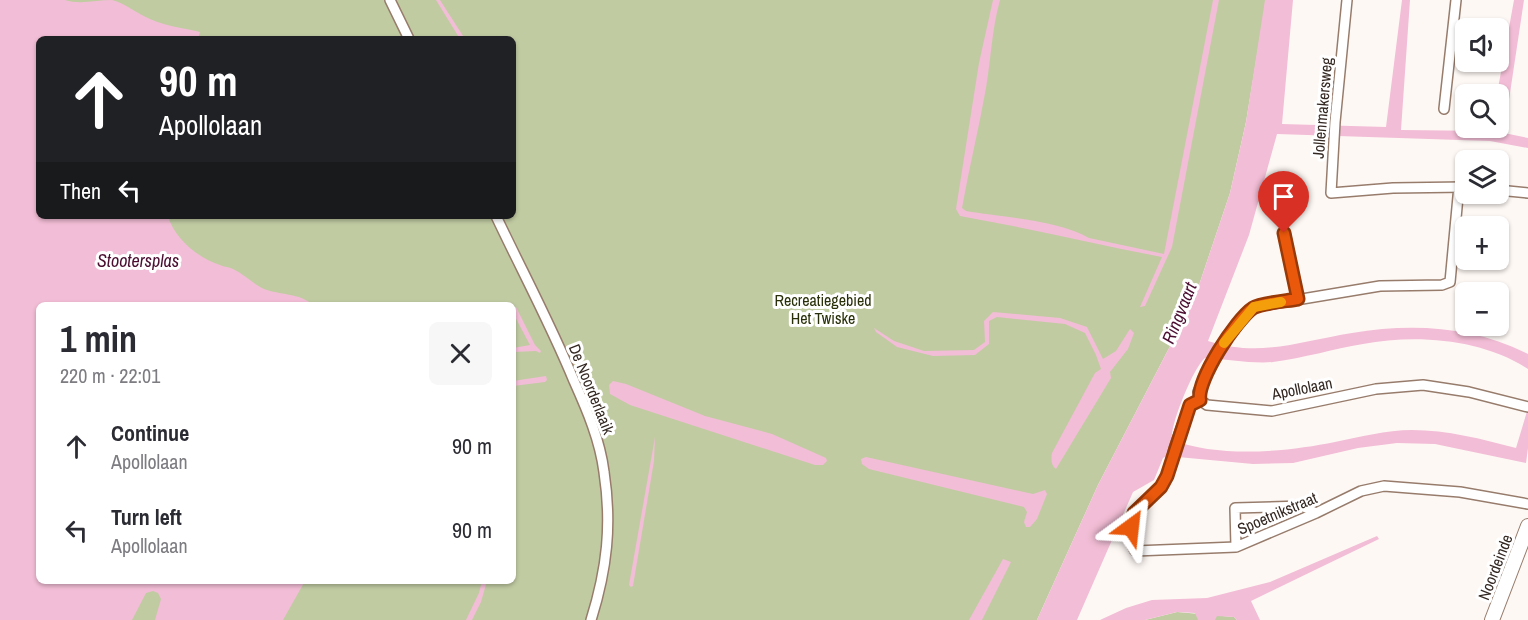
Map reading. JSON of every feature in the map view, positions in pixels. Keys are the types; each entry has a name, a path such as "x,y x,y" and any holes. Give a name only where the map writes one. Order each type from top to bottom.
{"street":[{"path":"390,0 408,36"},
{"name":"Jollenmakersweg","path":"1347,0 1335,122 1331,193 1393,188 1455,187"},
{"path":"1444,109 1456,0"},
{"path":"1509,191 1528,193"},
{"path":"1200,400 1198,392 1213,362 1224,344 1254,307 1380,286 1442,285 1450,282 1460,204"},
{"name":"De Noorderlaaik","path":"497,219 566,361 595,431 601,453 605,473 608,518 607,548 604,573 591,620"},
{"path":"1284,233 1298,299"},
{"name":"Apollolaan","path":"1200,400 1207,405 1272,411 1376,389 1423,385 1469,392 1527,407"},
{"name":"Spoetnikstraat","path":"1200,400 1190,405 1178,436 1167,476 1161,487 1134,513 1131,544 1136,551 1236,547 1361,491 1384,486 1460,492 1528,504"},
{"path":"1236,547 1234,508 1302,506 1316,513"},
{"name":"Noordeinde","path":"1492,620 1528,526"}],"green space":[{"name":"Recreatiegebied Het Twiske","path":"0,0 1266,0 1246,122 1230,193 1194,300 1098,485 1037,620 0,620"},
{"path":"1177,612 1234,617 1237,620 1145,620"}],"water":[{"name":"Stootersplas","path":"0,0 82,2 112,0 156,21 200,32 199,36 36,36 36,219 169,219 181,239 203,257 237,271 264,289 310,302 36,302 36,584 303,584 283,620 155,620 161,599 158,593 153,591 146,593 132,620 0,620"},
{"path":"436,0 440,0 463,36 458,36"},
{"path":"993,0 1000,0 986,88 962,208 966,211 1046,223 1089,238 1164,254 1213,0 1219,0 1172,247 1145,306 1140,307 1162,257 960,216 956,209 979,63"},
{"path":"1265,0 1293,0 1282,124 1386,127 1402,0 1410,0 1401,130 1455,131 1455,138 1509,138 1509,134 1528,138 1528,148 1490,141 1277,134 1249,235 1208,341 1227,346 1263,348 1375,330 1442,329 1455,331 1455,336 1486,338 1528,354 1528,369 1510,359 1470,345 1405,339 1352,346 1273,362 1205,358 1200,363 1183,397 1174,423 1172,440 1210,449 1274,451 1316,446 1383,432 1425,430 1477,438 1516,448 1528,408 1526,463 1435,444 1397,443 1358,448 1293,463 1253,464 1167,456 1163,458 1154,480 1133,492 1077,620 1037,620 1098,485 1194,300 1230,193 1246,122"},
{"path":"1514,0 1524,0 1509,100 1509,84 1499,84 1501,72 1509,72 1509,28"},
{"path":"516,307 535,345 541,351 540,353 536,351 516,352 516,347 530,345 516,319"},
{"path":"993,312 1060,318 1087,327 1103,359 1116,351 1130,329 1134,333 1128,349 1110,372 1111,378 1056,469 1052,462 1052,453 1095,373 1101,369 1085,333 1065,324 997,317 989,321 989,344 975,355 933,356 897,347 876,332 874,328 894,341 924,351 974,350 985,342 984,321"},
{"path":"546,376 547,380 516,386 516,381"},
{"path":"613,381 626,384 705,416 772,434 826,458 827,461 823,465 815,465 630,405 610,394 609,385"},
{"path":"655,437 654,461 631,587 629,585"},
{"path":"866,457 1033,494 1045,490 1047,494 1037,519 1030,527 1026,527 1024,522 1027,512 1024,507 869,469 862,464 861,459"},
{"path":"1377,536 1379,539 1251,601 1260,620 1237,620 1234,617 1217,616 1215,620 1198,620 1195,613 1177,612 1145,620 1100,620 1126,608 1152,600 1207,598 1270,582"},
{"path":"1003,559 1011,562 982,620 969,620"},
{"path":"481,584 486,584 472,620 466,620"}],"slow traffic":[{"path":"1224,343 1254,307 1281,302"}],"route":[{"path":"1131,527 1134,513 1161,487 1167,476 1178,436 1190,405 1200,400 1198,392 1204,378 1228,336 1254,307 1298,299 1284,233"}],"water label":[{"name":"Ringvaart","path":"1179,313"}]}
